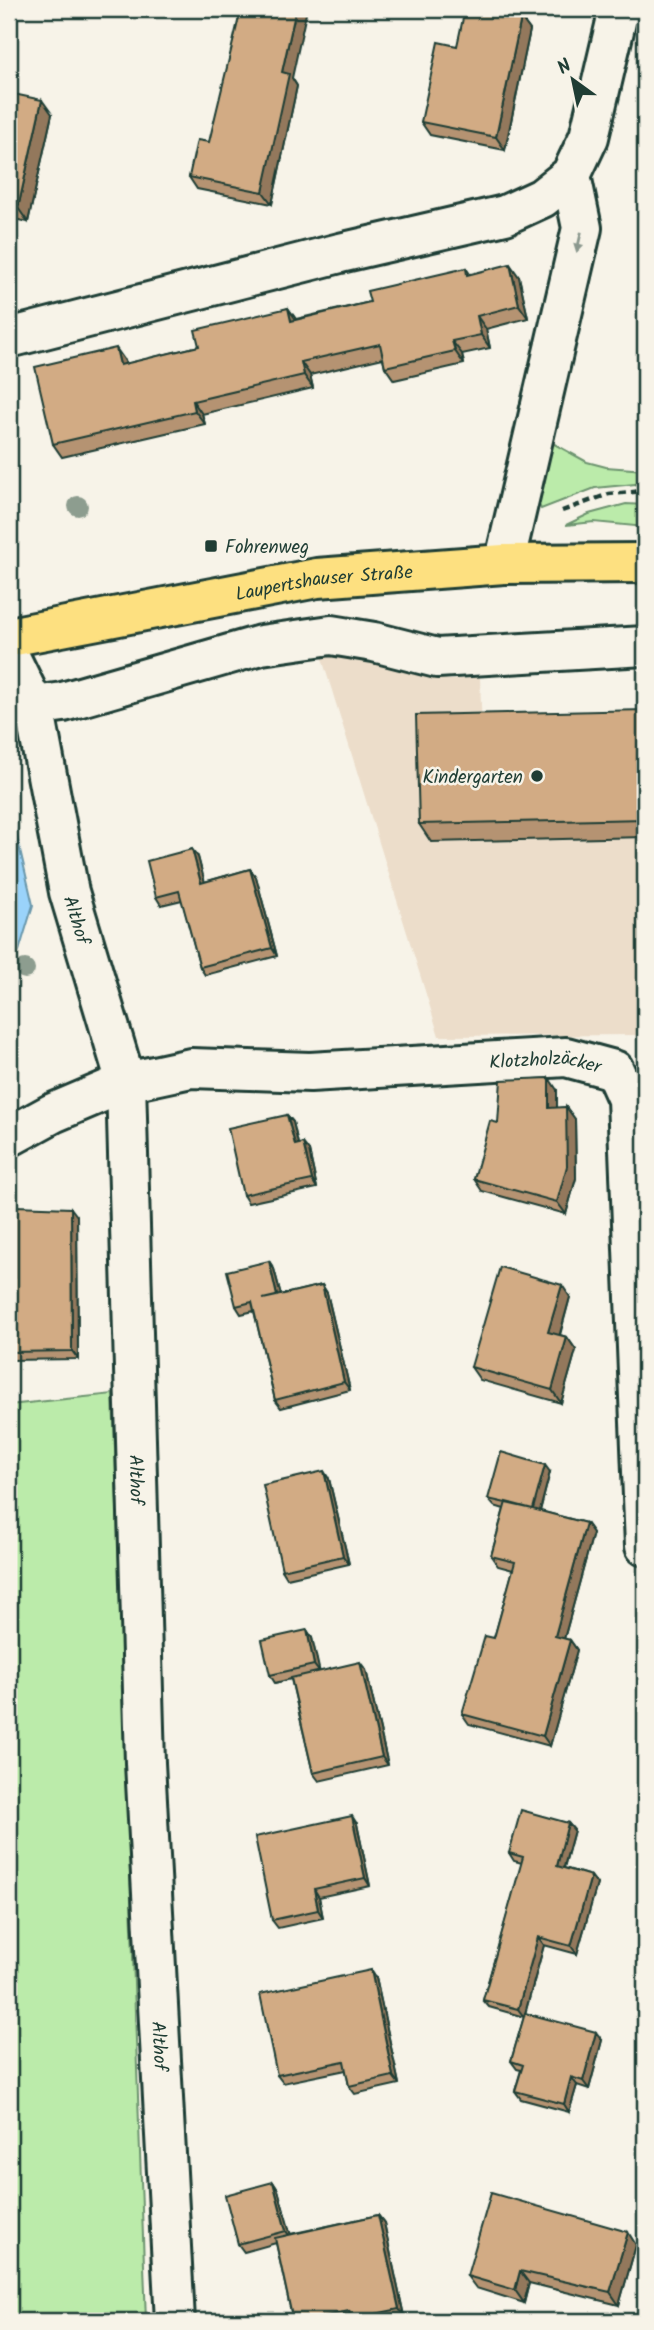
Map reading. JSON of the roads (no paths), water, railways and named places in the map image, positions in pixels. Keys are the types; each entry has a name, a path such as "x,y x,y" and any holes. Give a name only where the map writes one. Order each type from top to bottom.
{"main road":[{"name":"Laupertshauser Straße","path":"9,637 317,578 504,564 645,563"}],"street":[{"path":"9,338 340,253 505,215 542,198 571,175 589,137 620,9"},
{"path":"504,564 582,228 571,175"},
{"path":"34,706 64,702 261,645 331,635 374,642 437,658 645,646"},
{"name":"Althof","path":"9,655 34,706 69,892 126,1082 145,1763 175,2321"},
{"name":"Klotzholzäcker","path":"126,1082 191,1068 310,1072 566,1057 614,1070 627,1099 641,1361 645,1546"},
{"path":"9,1137 53,1113 126,1082"}],"water":[{"path":"9,803 33,905 19,951 9,959"}],"place":[{"name":"Fohrenweg","path":"211,546"},
{"name":"Kindergarten","path":"537,776"}]}
